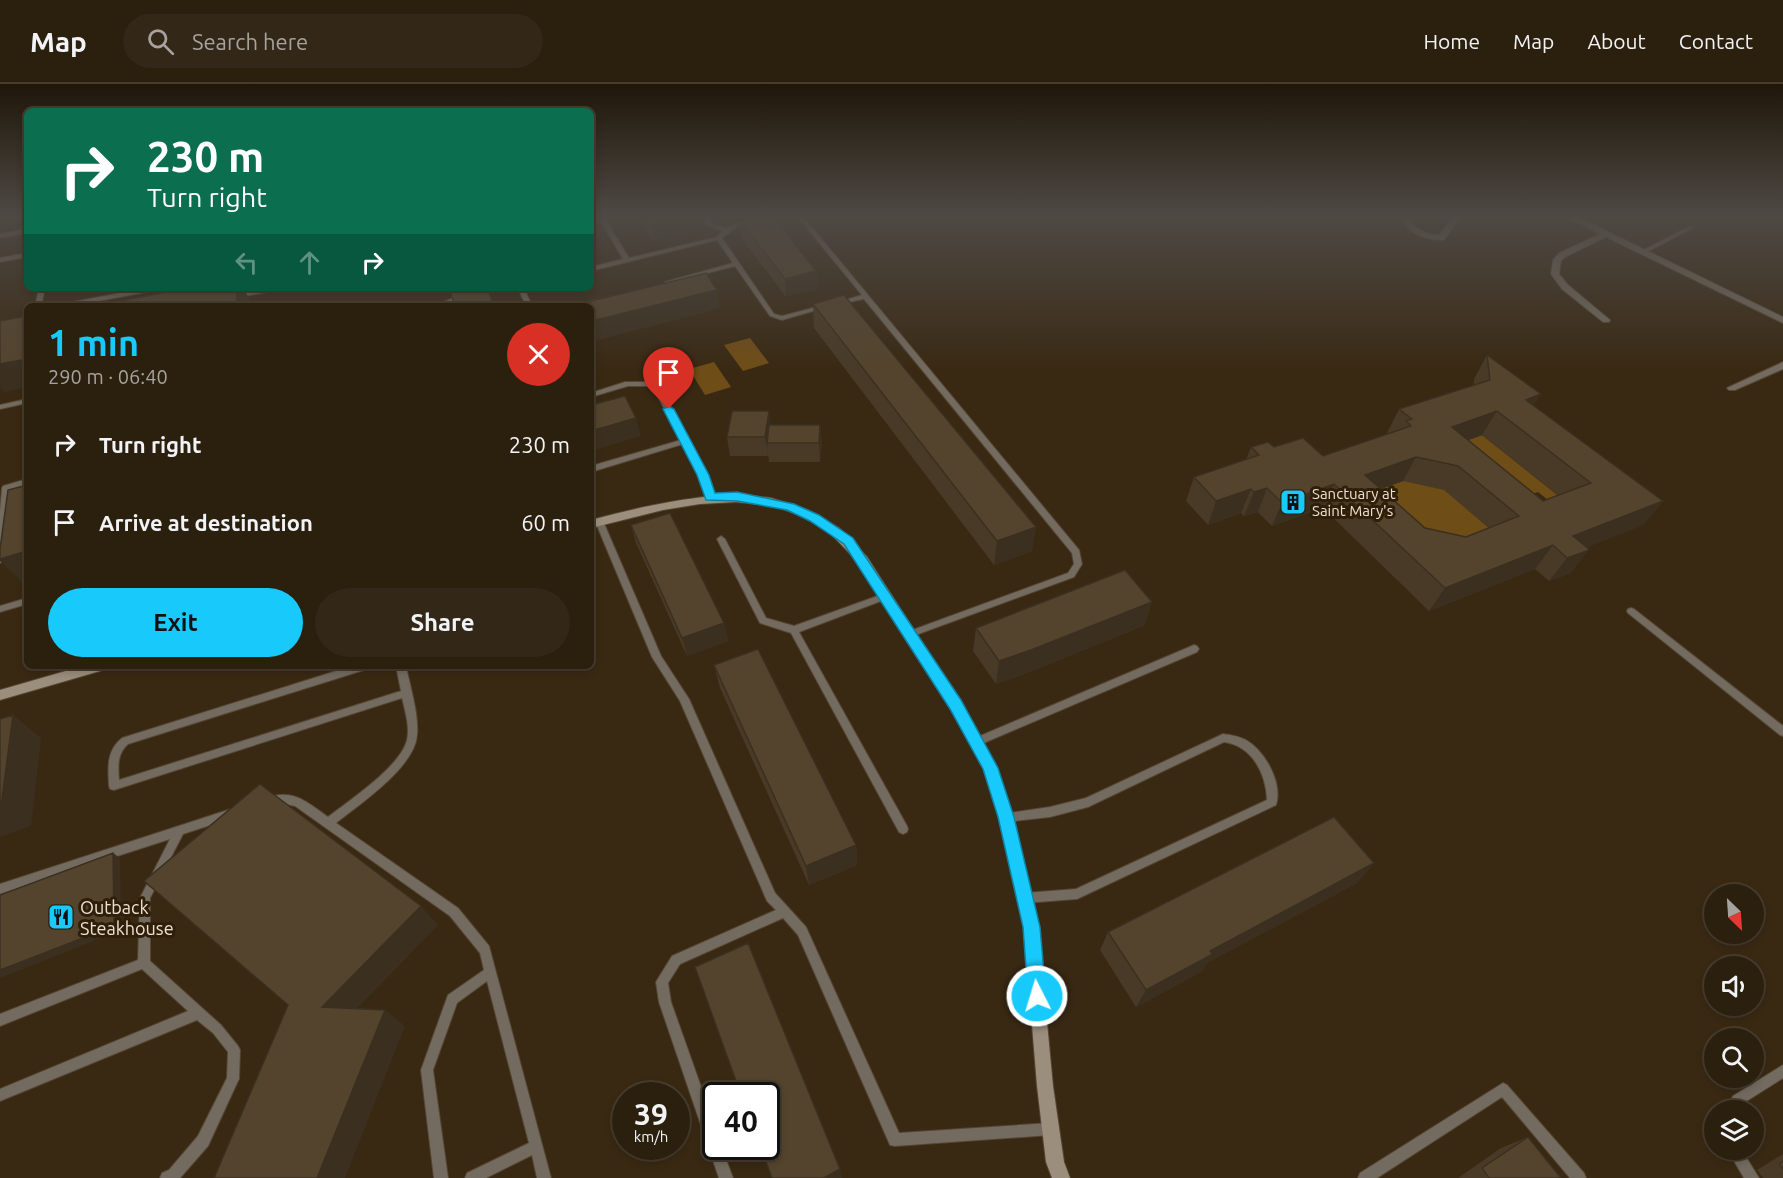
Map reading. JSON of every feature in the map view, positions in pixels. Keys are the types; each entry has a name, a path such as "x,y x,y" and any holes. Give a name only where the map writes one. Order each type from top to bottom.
{"street":[{"path":"1556,268 1555,274 1565,287 1606,320"},
{"path":"1676,268 1783,320"},
{"path":"1732,388 1783,365"},
{"path":"595,523 683,500 737,496 790,507 815,518 849,541 910,634 990,768 1006,817 1031,927 1051,1129 1055,1162 1061,1178"},
{"path":"0,695 90,669"}],"lane":[{"path":"658,285 722,268"},
{"path":"740,268 772,315 782,318 866,296"},
{"path":"843,268 1076,552 1078,564 1071,575 910,634"},
{"path":"78,303 141,291"},
{"path":"232,297 263,291"},
{"path":"456,291 458,298"},
{"path":"445,303 486,291"},
{"path":"590,303 602,300"},
{"path":"594,394 628,384 650,384 660,394 685,441 703,475 710,497"},
{"path":"0,407 24,402"},
{"path":"594,468 685,441"},
{"path":"0,560 3,489 24,483"},
{"path":"595,523 657,657 684,699 771,897 802,931 895,1140 1051,1129"},
{"path":"721,539 763,621 794,630 886,596"},
{"path":"0,609 24,602"},
{"path":"1631,611 1783,732"},
{"path":"794,630 903,829"},
{"path":"976,742 1194,649"},
{"path":"354,669 125,741 117,747 113,754 114,786 406,693"},
{"path":"328,823 404,756 412,741 412,721 402,669"},
{"path":"1006,817 1050,812 1088,802 1223,738 1236,738 1252,751 1264,766 1274,787 1272,802 1077,894 1025,898"},
{"path":"0,889 280,798 298,802 454,912 485,950 544,1178"},
{"path":"167,1178 174,1175 203,1141 233,1079 234,1050 217,1029 144,963 145,898 179,831"},
{"path":"726,1178 665,1002 662,982 676,960 784,912"},
{"path":"0,1020 144,963"},
{"path":"441,1178 427,1070 452,999 491,972"},
{"path":"0,1095 198,1013"},
{"path":"1737,1100 1783,1071"},
{"path":"1369,1177 1503,1089 1579,1178"},
{"path":"472,1178 536,1146"},
{"path":"1740,1160 1752,1178"}],"shaded area":[{"path":"750,338 769,363 743,371 724,345"},
{"path":"714,362 731,387 705,395 689,369"},
{"path":"1482,435 1570,505 1548,500 1538,492 1513,501 1438,451"},
{"path":"1418,475 1432,479 1503,540 1436,566 1353,499"}],"building":[{"path":"777,268 814,268 816,271 785,279"},
{"path":"706,273 717,290 594,321 594,303 583,303"},
{"path":"171,291 237,291 237,303 110,303"},
{"path":"450,291 488,291 493,303 454,303"},
{"path":"844,295 1036,527 997,541 813,304"},
{"path":"24,317 24,360 0,364 0,321"},
{"path":"1487,355 1541,394 1526,400 1663,501 1573,536 1589,549 1587,551 1567,558 1553,545 1445,588 1334,484 1282,503 1267,488 1254,492 1251,489 1216,501 1194,477 1259,455 1251,447 1268,442 1274,447 1303,438 1323,456 1411,426 1406,421 1412,419 1399,409 1490,380","holes":["1497,411 1591,483 1543,501 1452,427","1416,457 1458,466 1519,516 1466,537 1425,528 1365,475"]},
{"path":"625,396 636,418 594,430 594,404"},
{"path":"732,411 769,411 765,437 727,437"},
{"path":"769,425 820,425 819,443 767,443"},
{"path":"24,486 24,552 0,559 0,549 8,490"},
{"path":"670,513 724,623 682,638 631,525"},
{"path":"1125,570 1152,602 999,661 976,628"},
{"path":"758,649 856,845 806,866 714,665"},
{"path":"13,715 1,806 0,806 0,719"},
{"path":"260,784 421,906 322,1007 385,1010 317,1178 214,1178 288,1005 144,881"},
{"path":"1334,817 1374,863 1210,951 1213,954 1146,990 1108,932"},
{"name":"Outback Steakhouse","path":"113,853 114,926 0,970 0,895"},
{"path":"748,943 840,1169 824,1178 772,1178 765,1160 780,1160 780,1082 736,1082 695,967"},
{"path":"1528,1137 1561,1178 1489,1178 1482,1168"}],"place":[{"name":"Sanctuary at Saint Mary's","path":"1293,502"},
{"name":"Outback Steakhouse","path":"61,917"}],"route":[{"path":"669,409 703,475 710,497 737,496 790,507 815,518 849,541 956,705 990,768 1006,817 1031,927 1037,996"}]}
